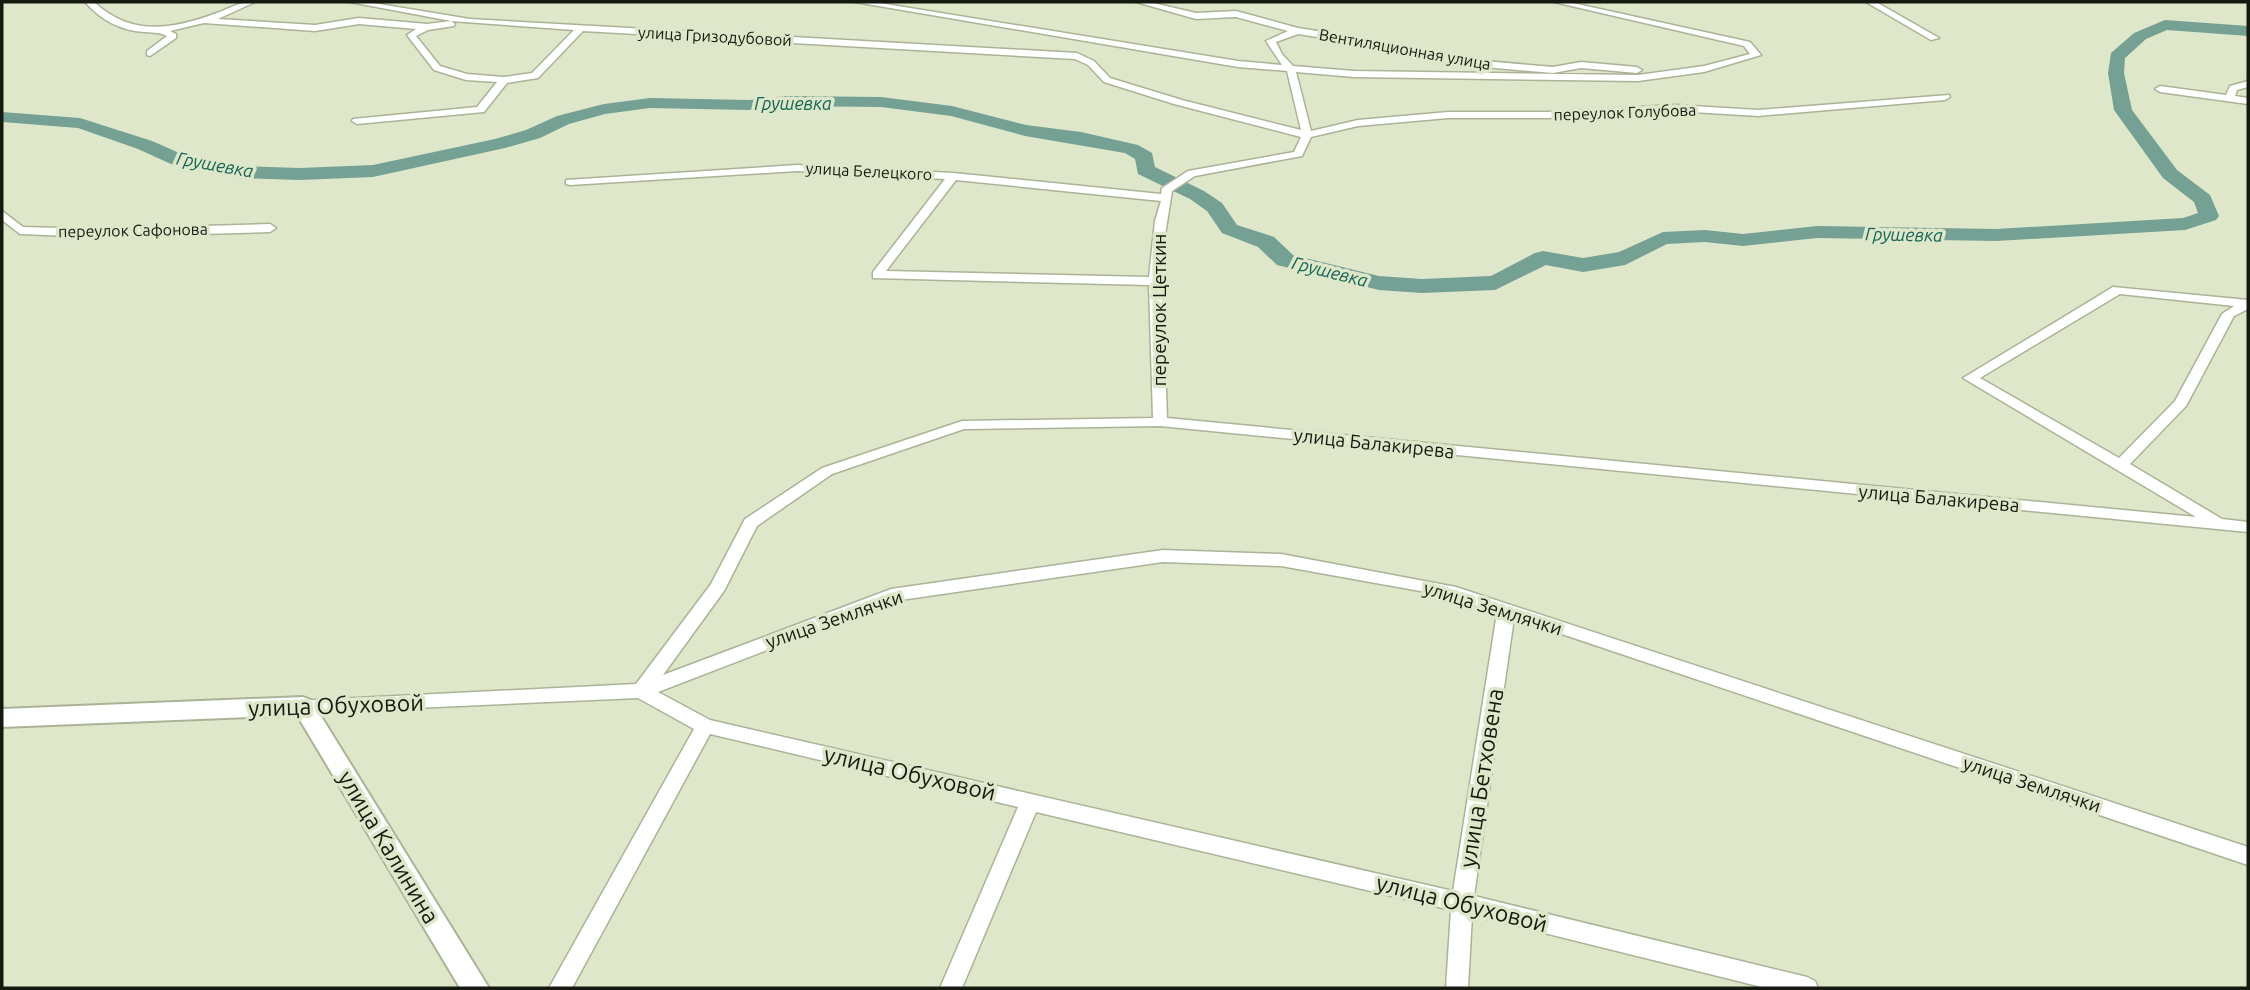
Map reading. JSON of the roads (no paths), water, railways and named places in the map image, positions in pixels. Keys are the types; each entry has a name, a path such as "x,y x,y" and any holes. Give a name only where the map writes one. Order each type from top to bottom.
{"street":[{"path":"92,3 99,14 117,25 164,31 186,27 251,2"},
{"path":"241,6 259,2"},
{"name":"улица Гризодубовой","path":"354,2 470,22 1077,56"},
{"path":"859,2 1238,64 1291,69 1443,77 1651,76"},
{"name":"Вентиляционная улица","path":"1140,2 1196,16 1236,14 1297,31 1404,48 1462,62 1553,70 1581,65 1646,71 1651,76 1704,69 1756,55 1747,44 1558,2"},
{"path":"1870,2 1934,38"},
{"path":"448,18 411,35 437,68 466,77 505,80 534,76 581,28"},
{"path":"200,20 315,28 359,21 427,27 470,22"},
{"path":"150,53 173,36 164,31"},
{"path":"1297,31 1271,41 1278,55 1291,69 1307,135"},
{"name":"переулок Голубова","path":"1077,56 1091,63 1107,80 1178,103 1307,135 1358,123 1448,115 1547,115 1676,108 1758,113 1945,97"},
{"path":"357,121 480,110 505,80"},
{"path":"2230,98 2233,88 2248,85"},
{"path":"2161,89 2248,101"},
{"name":"переулок Голубова","path":"1167,194 1192,173 1297,154 1307,135"},
{"name":"улица Белецкого","path":"570,182 797,168 953,176 1167,194"},
{"path":"953,176 877,275 1156,281"},
{"name":"переулок Цеткин","path":"1160,422 1156,281 1159,220 1167,194"},
{"name":"переулок Сафонова","path":"2,214 20,230 97,233 270,228"},
{"path":"2220,524 1970,378 2118,290 2248,304"},
{"path":"2121,465 2181,403 2228,314 2248,304"},
{"name":"улица Балакирева","path":"641,691 718,587 751,523 827,471 962,425 1160,422 2248,527"},
{"name":"улица Землячки","path":"641,691 891,595 1163,556 1281,560 1450,592 2248,856"},
{"name":"улица Бетховена","path":"1457,988 1462,903 1506,610"},
{"name":"улица Обуховой","path":"2,718 641,691 705,726 1462,903 1807,988"},
{"name":"улица Калинина","path":"303,706 475,988"},
{"path":"560,988 705,726"},
{"path":"951,988 1030,802"}],"waterway":[{"name":"Грушевка","path":"2,117 80,123 145,145 178,160 235,172 300,174 373,171 498,144 533,134 563,120 604,109 650,103 749,105 786,101 881,102 952,111 1025,130 1131,149 1145,157 1145,170 1197,195 1215,207 1229,229 1266,242 1285,260 1379,283 1422,286 1495,283 1543,258 1583,265 1625,258 1663,238 1705,236 1743,240 1817,232 1996,235 2185,224 2209,216 2203,199 2170,174 2123,110 2116,73 2117,57 2140,36 2165,25 2248,31"}]}
